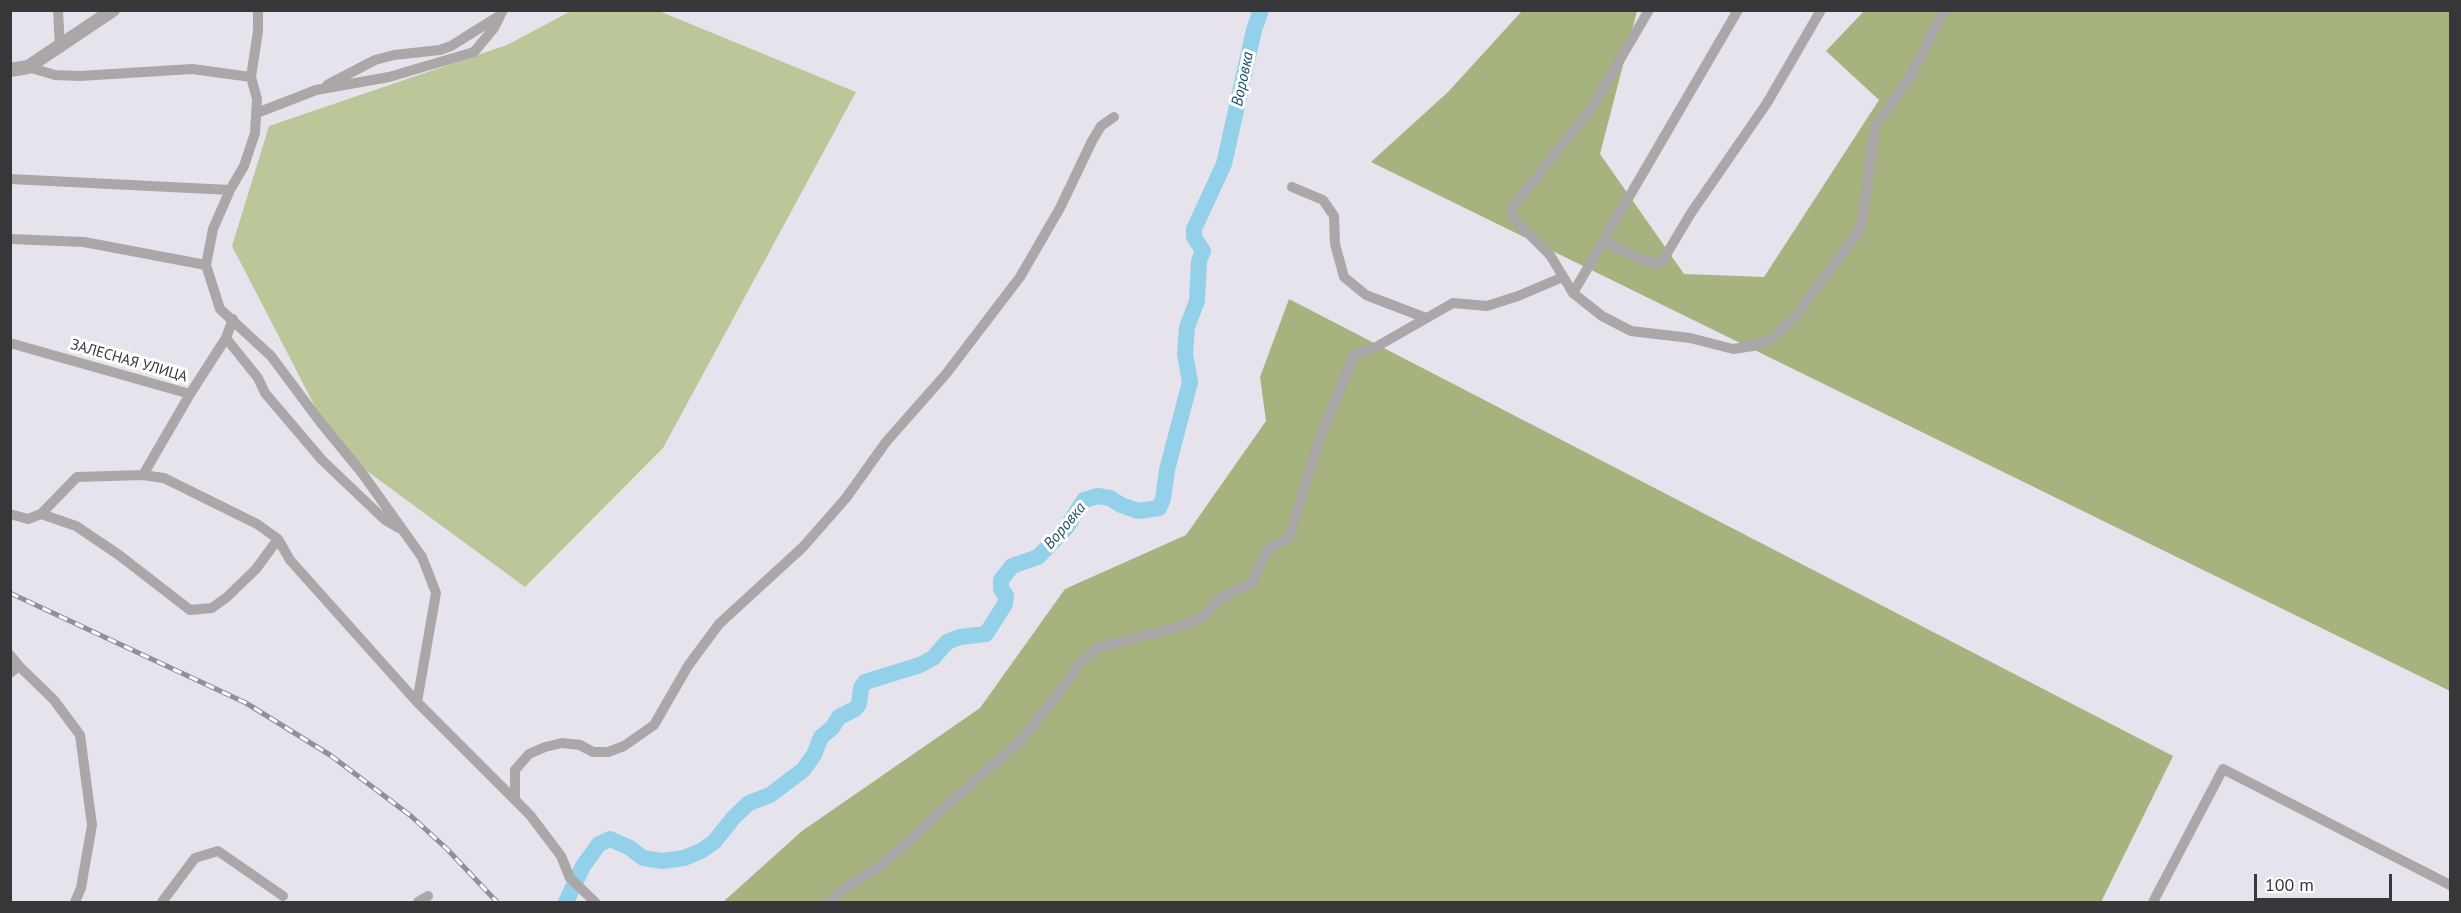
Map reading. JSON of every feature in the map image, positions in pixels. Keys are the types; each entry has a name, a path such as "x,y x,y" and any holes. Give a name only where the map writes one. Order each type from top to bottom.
{"street":[{"path":"58,10 60,48"},
{"path":"10,70 28,67 60,48 113,10"},
{"path":"258,10 258,31 251,77 257,99 252,147 213,229 206,265 220,309 279,365 321,423 362,473 422,557 436,593 417,702"},
{"path":"1649,10 1592,109 1512,207 1512,218 1550,255 1573,293 1602,316 1631,332 1690,338 1734,349 1753,346 1773,338 1794,318 1858,232 1862,222 1875,127 1913,72 1944,10"},
{"path":"1573,293 1738,10"},
{"path":"1603,241 1642,260 1656,264 1663,260 1691,213 1767,103 1821,10"},
{"path":"411,71 440,50 469,36 502,13"},
{"path":"316,90 378,80 474,52 494,28 502,13"},
{"path":"257,113 316,90 375,60 394,55 440,50"},
{"path":"28,67 55,75 80,76 192,69 251,77"},
{"path":"515,800 515,770 529,754 562,743 580,745 593,752 608,752 624,746 654,724 688,666 719,624 803,547 846,498 886,442 946,374 1020,277 1060,207 1092,141 1101,126 1114,117"},
{"path":"10,179 230,190"},
{"path":"1292,187 1323,200 1334,216 1335,244 1344,277 1366,295 1426,318"},
{"path":"10,239 84,242 206,265"},
{"path":"830,903 837,894 876,869 905,845 1018,743 1058,694 1078,665 1096,648 1175,628 1201,618 1219,599 1252,582 1267,551 1289,537 1320,437 1355,354 1376,347 1453,303 1487,306 1563,277"},
{"name":"ЗАЛЕСНАЯ УЛИЦА","path":"10,343 190,394 226,338 233,319"},
{"path":"226,338 258,378 266,393 322,460 385,520 404,532"},
{"path":"143,475 190,394"},
{"path":"10,514 28,519 41,514 77,477 143,475 164,478 257,524 278,539 290,560 417,702 530,815 561,856 570,878 590,901"},
{"path":"41,514 76,526 119,555 190,610 212,608 228,597 256,569 278,539"},
{"path":"10,656 15,669 54,700 80,735 92,825 81,888 75,903"},
{"path":"2153,903 2223,769 2451,885"},
{"path":"162,903 195,858 218,851 283,896"},
{"path":"418,903 428,896"}],"green space":[{"path":"571,11 659,11 856,92 663,448 525,587 337,449 232,246 269,126 507,45"},
{"path":"1522,11 1637,11 1600,154 1684,274 1764,277 1879,100 1826,51 1864,11 2450,11 2450,691 1371,162 1448,92"},
{"path":"1289,299 2173,756 2101,902 723,902 802,831 980,708 1065,589 1186,535 1266,421 1260,377"}],"waterway":[{"name":"Воровка","path":"566,902 583,866 599,844 610,839 630,848 643,858 662,861 684,858 701,851 714,842 734,817 749,803 770,795 803,770 814,755 821,737 832,728 839,717 855,709 859,704 861,688 865,682 920,665 933,658 947,642 960,637 986,634 1005,604 1006,596 1001,589 1001,580 1012,566 1038,557 1066,528 1084,500 1098,496 1110,498 1138,511 1159,508 1190,382 1185,354 1187,327 1197,301 1199,261 1203,251 1194,237 1194,229 1224,164 1254,30 1261,10"}],"railway":[{"path":"10,593 246,703 330,755 411,816 447,849 497,902"}]}
